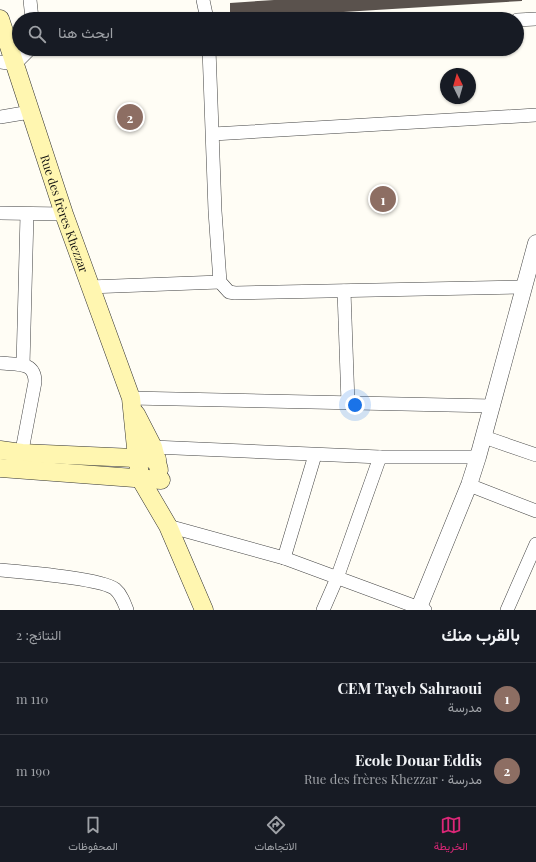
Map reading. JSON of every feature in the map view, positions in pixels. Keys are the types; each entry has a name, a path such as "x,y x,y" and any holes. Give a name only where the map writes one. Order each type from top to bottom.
{"main road":[{"name":"Rue des frères Khezzar","path":"0,19 8,63 30,112 64,214 132,402 155,453 162,480 165,520"},
{"name":"Rue des frères Khezzar","path":"132,402 137,458 141,480 165,520 204,610"},
{"path":"0,450 22,453 137,458 155,453"},
{"path":"0,468 19,471 141,480 162,480"}],"street":[{"path":"30,0 31,12"},
{"path":"203,0 206,12"},
{"path":"524,20 536,19"},
{"path":"8,63 19,56"},
{"path":"209,56 215,211 220,282 229,292 525,287"},
{"path":"0,118 30,112"},
{"path":"213,134 536,115"},
{"path":"0,213 26,215 64,214"},
{"path":"23,365 26,215"},
{"path":"165,520 284,558 421,609 469,485 478,457 536,243"},
{"path":"90,287 220,282"},
{"path":"344,291 348,403"},
{"path":"0,363 23,365 32,368 35,373 35,382 19,471"},
{"path":"132,402 348,403 493,406"},
{"path":"484,437 536,456"},
{"path":"155,453 380,457 478,457"},
{"path":"284,558 315,455"},
{"path":"323,610 337,578 380,457"},
{"path":"469,485 536,512"},
{"path":"507,610 536,544"},
{"path":"0,570 98,582 114,588 122,598 127,610"}],"building":[{"path":"274,0 522,0 344,12 230,12 230,3"}],"place":[{"name":"Ecole Douar Eddis","path":"130,117"},
{"name":"CEM Tayeb Sahraoui","path":"383,199"}]}
